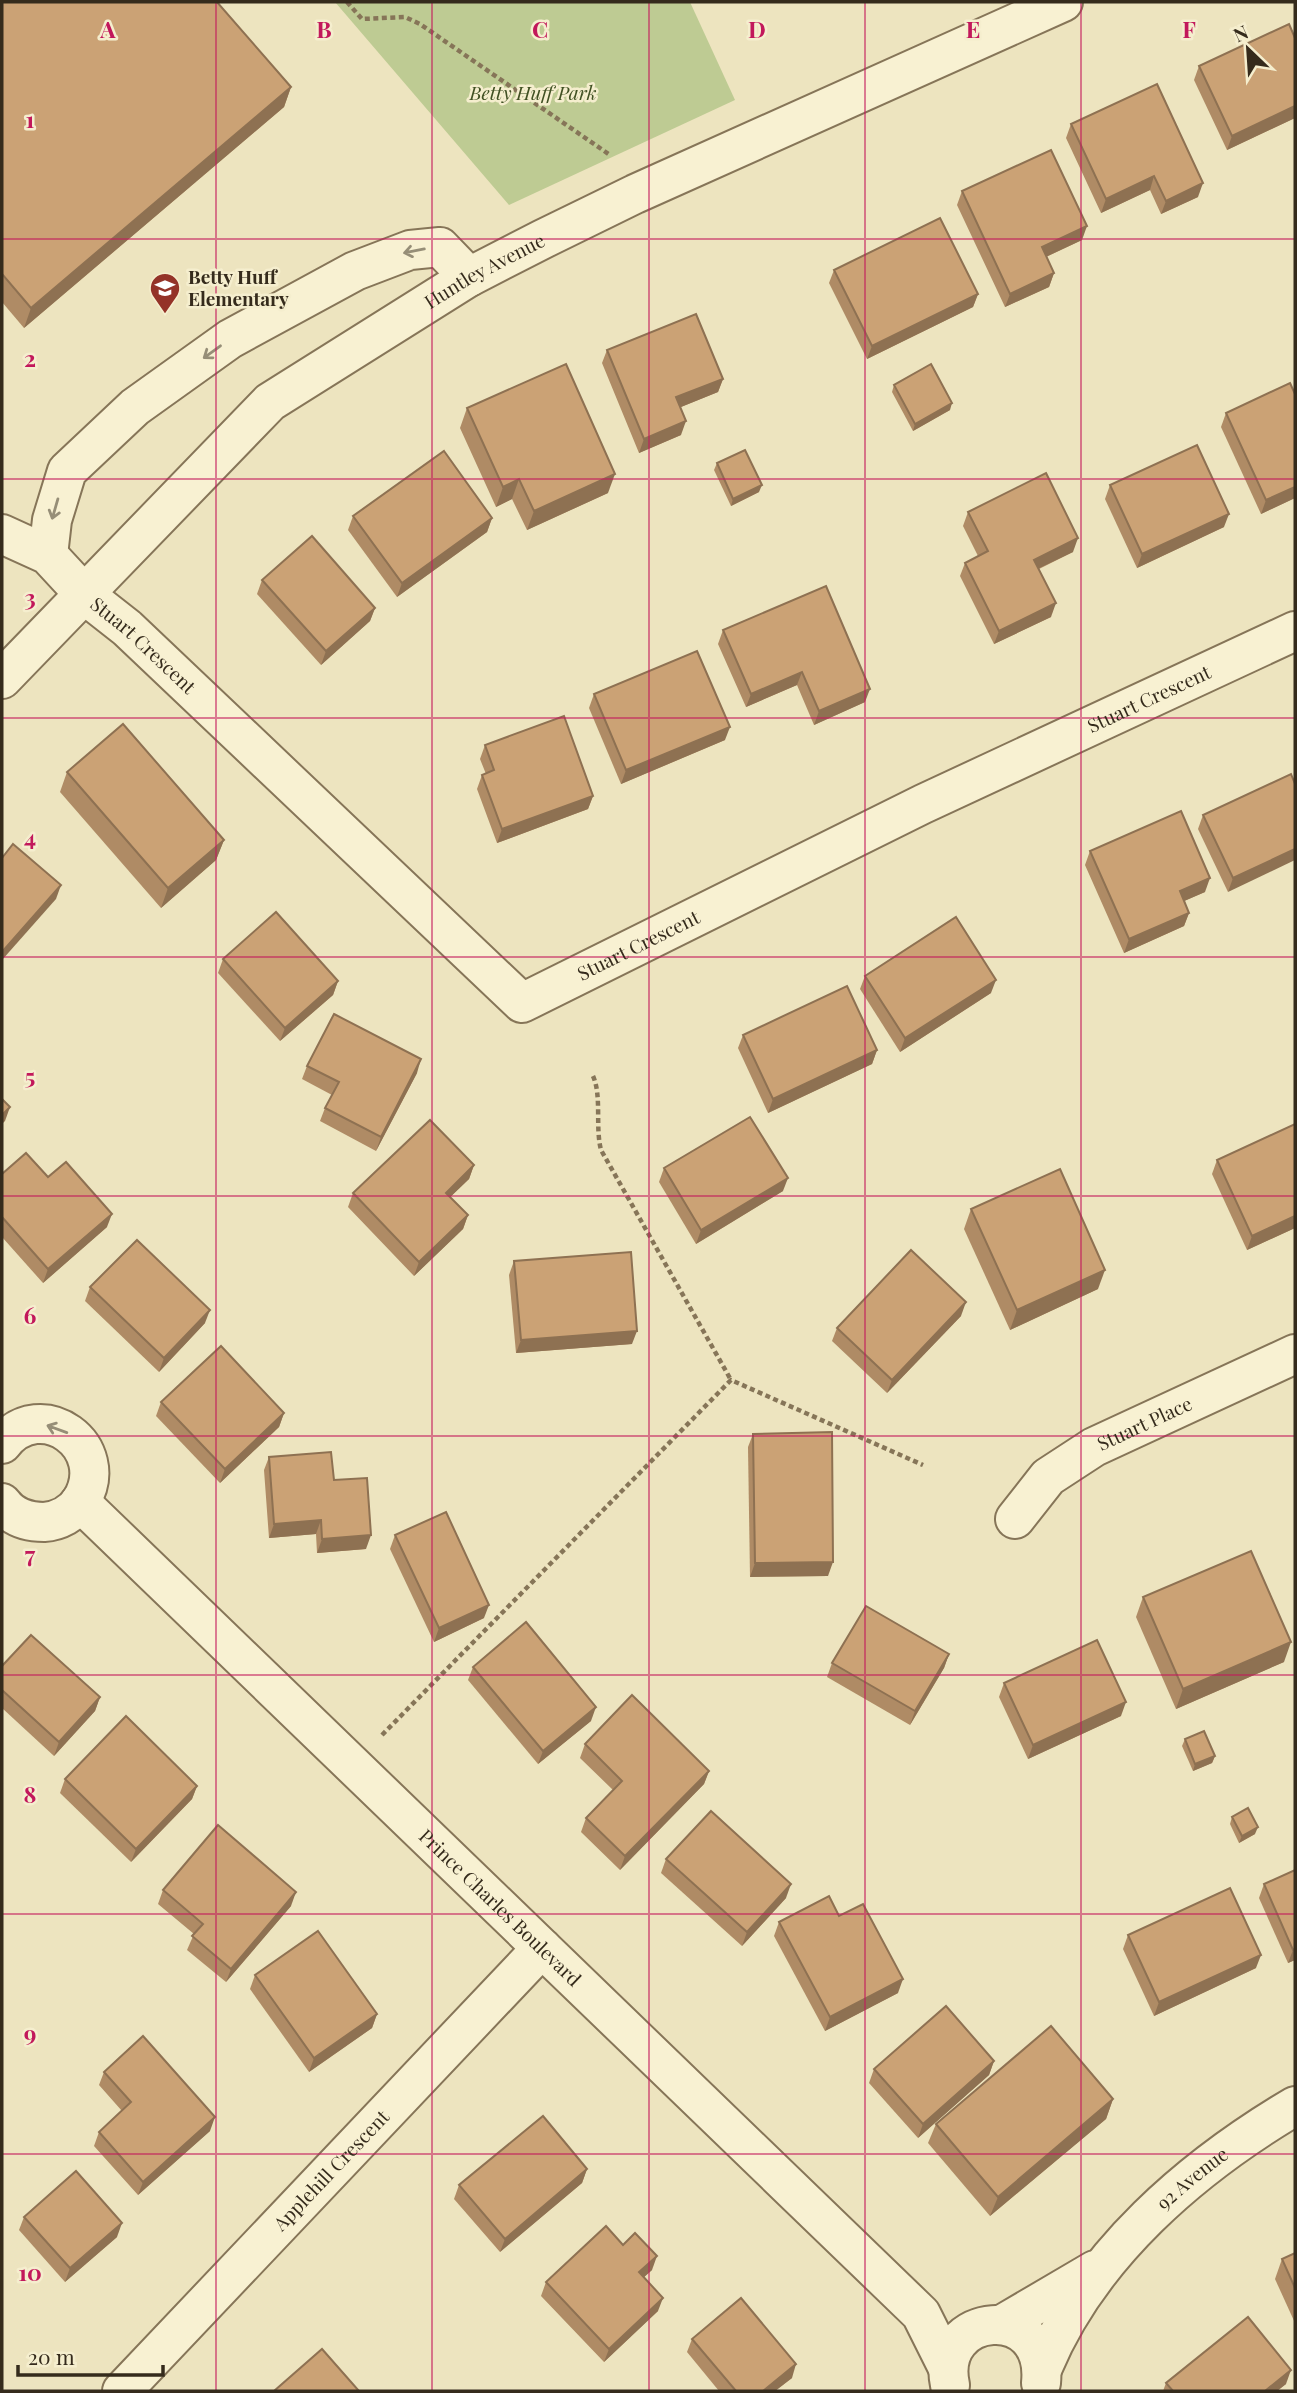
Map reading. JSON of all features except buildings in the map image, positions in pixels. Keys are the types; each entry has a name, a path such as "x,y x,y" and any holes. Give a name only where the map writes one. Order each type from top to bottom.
{"street":[{"name":"Huntley Avenue","path":"2,680 270,402 469,277 635,194 1063,2"},
{"path":"48,555 52,520 67,471 135,407 230,339 355,271 410,250 440,247 469,277"},
{"path":"2,534 48,555 85,596"},
{"name":"Stuart Crescent","path":"85,596 137,638 522,1003 923,804 1295,631"},
{"name":"Stuart Place","path":"1014,1519 1048,1477 1094,1447 1295,1354"},
{"path":"4,1436 23,1427 39,1424 55,1426 70,1433 81,1445 88,1460 90,1477 87,1493 65,1516 50,1521 33,1522 5,1511"},
{"name":"Prince Charles Boulevard","path":"80,1502 921,2314 950,2380"},
{"name":"Applehill Crescent","path":"122,2391 542,1948"},
{"name":"92 Avenue","path":"1041,2383 1056,2336 1102,2266 1194,2174 1295,2106"},
{"name":"92 Avenue","path":"950,2380 952,2353 961,2339 1102,2266"},
{"name":"Prince Charles Boulevard","path":"921,2314 988,2327 1017,2329 1030,2339 1041,2383"}],"path":[{"path":"347,2 362,19 405,17 420,24 619,161 635,194"},
{"path":"593,1076 597,1085 597,1133 601,1150 731,1380 923,1465"},
{"path":"382,1736 731,1380"}],"green space":[{"name":"Betty Huff Park","path":"335,2 690,2 735,100 509,205"}],"place":[{"name":"Betty Huff Elementary","path":"165,315"}]}
